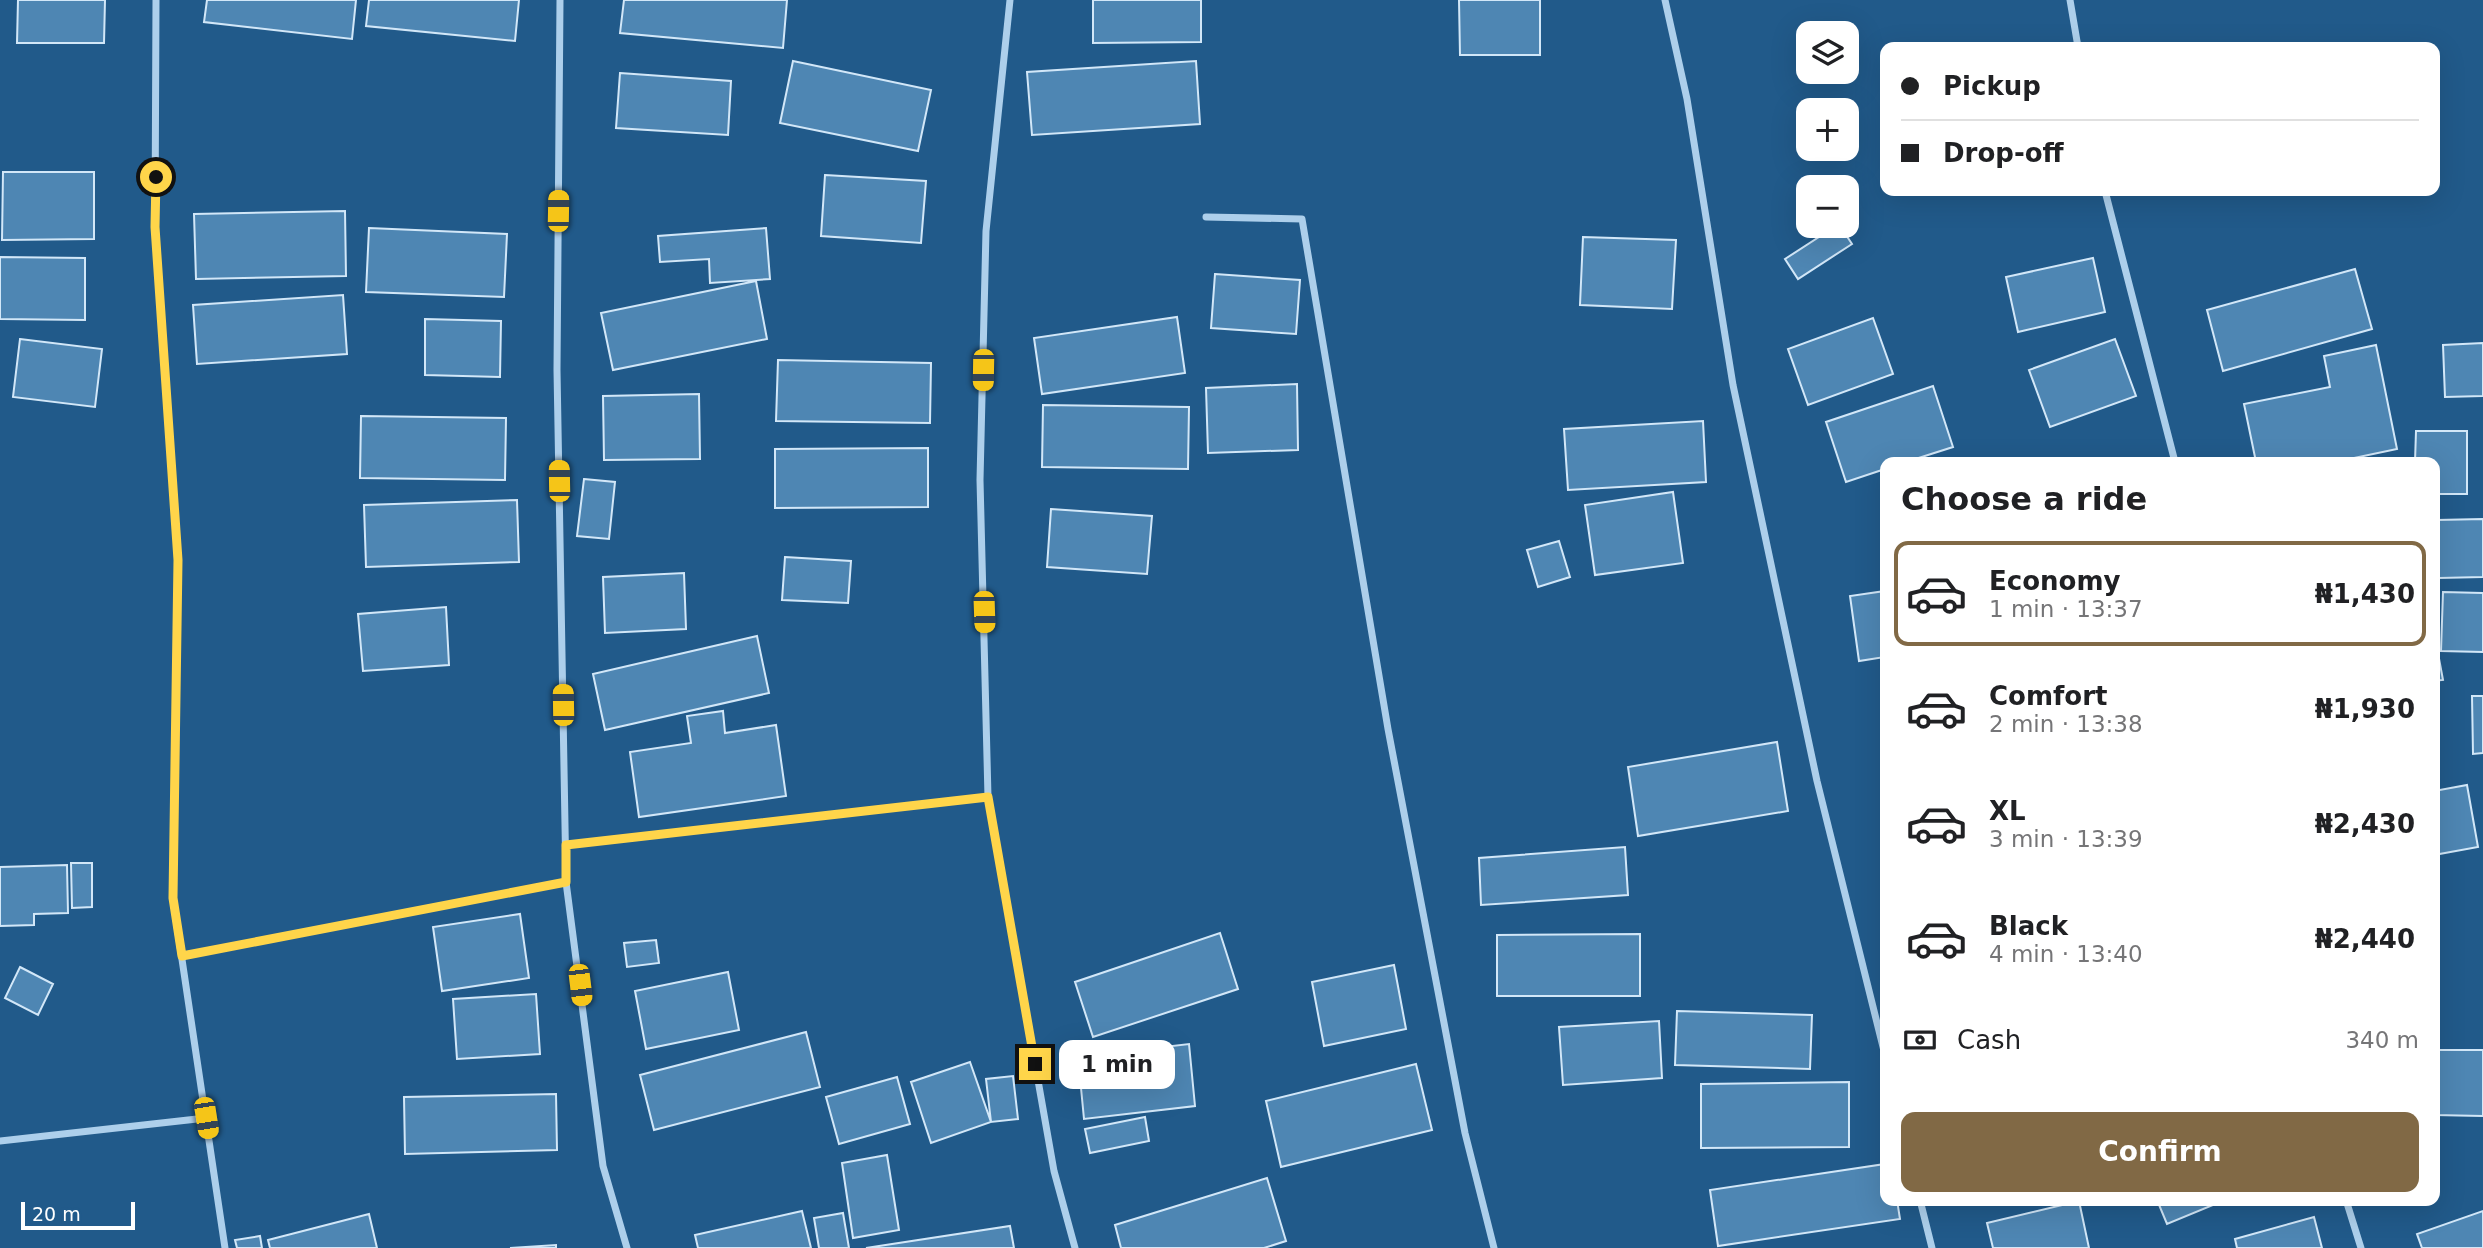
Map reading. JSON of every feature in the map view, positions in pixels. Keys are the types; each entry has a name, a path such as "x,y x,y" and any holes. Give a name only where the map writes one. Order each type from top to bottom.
{"street":[{"path":"156,0 155,227 178,560 173,898 225,1248"},
{"path":"560,0 557,370 566,882 603,1166 627,1248"},
{"path":"1010,0 986,259 980,480 988,797 1054,1171 1075,1248"},
{"path":"1665,0 1687,99 1733,385 1817,781 1880,1035"},
{"path":"2070,0 2077,42"},
{"path":"2106,196 2174,457"},
{"path":"1206,217 1302,219 1388,729 1465,1133 1494,1248"},
{"path":"566,845 988,797"},
{"path":"182,956 566,882"},
{"path":"0,1141 206,1118"},
{"path":"1922,1206 1932,1248"},
{"path":"2348,1206 2361,1248"}],"building":[{"path":"18,0 105,0 104,43 17,43"},
{"path":"207,0 356,0 352,39 204,22"},
{"path":"369,0 519,0 515,41 366,26"},
{"path":"624,0 787,0 783,48 620,33"},
{"path":"1093,0 1201,0 1201,42 1093,43"},
{"path":"1459,0 1540,0 1540,55 1460,55"},
{"path":"793,61 931,90 918,151 780,123"},
{"path":"1196,61 1200,124 1032,135 1027,72"},
{"path":"620,73 731,81 728,135 616,128"},
{"path":"3,172 94,172 94,239 2,240"},
{"path":"825,175 926,181 921,243 821,236"},
{"path":"345,211 346,276 196,279 194,214"},
{"path":"369,228 507,234 504,297 366,292"},
{"path":"766,228 770,279 710,283 709,259 660,262 658,236"},
{"path":"1583,237 1676,240 1672,309 1580,305"},
{"path":"1817,238 1848,238 1852,244 1798,279 1785,259"},
{"path":"0,257 85,258 85,320 0,319"},
{"path":"2093,258 2105,312 2018,332 2006,277"},
{"path":"2355,269 2372,329 2223,371 2207,310"},
{"path":"1215,274 1300,280 1296,334 1211,328"},
{"path":"756,281 767,339 613,370 601,313"},
{"path":"343,295 347,354 197,364 193,305"},
{"path":"1177,317 1185,373 1042,394 1034,338"},
{"path":"1873,318 1893,374 1808,405 1788,349"},
{"path":"425,319 501,321 500,377 425,375"},
{"path":"20,339 102,349 95,407 13,397"},
{"path":"2115,339 2136,396 2050,427 2029,370"},
{"path":"2483,343 2483,396 2445,397 2443,345"},
{"path":"2376,345 2397,449 2359,457 2255,457 2244,404 2330,387 2324,356"},
{"path":"778,360 931,363 930,423 776,421"},
{"path":"1297,384 1298,450 1208,453 1206,388"},
{"path":"1933,386 1953,447 1922,457 1880,457 1880,471 1846,482 1826,422"},
{"path":"699,394 700,459 604,460 603,396"},
{"path":"1043,405 1189,407 1188,469 1042,467"},
{"path":"361,416 506,418 505,480 360,478"},
{"path":"1703,421 1706,482 1568,490 1564,429"},
{"path":"2416,431 2467,431 2467,494 2440,494 2440,457 2415,457"},
{"path":"928,448 928,507 775,508 775,449"},
{"path":"584,479 615,482 609,539 577,536"},
{"path":"1673,492 1683,563 1595,575 1585,505"},
{"path":"517,500 519,562 366,567 364,505"},
{"path":"1051,509 1152,516 1147,574 1047,567"},
{"path":"2483,519 2483,577 2440,578 2440,520"},
{"path":"1559,541 1570,577 1538,587 1527,550"},
{"path":"785,557 851,561 848,603 782,600"},
{"path":"684,573 686,629 605,633 603,577"},
{"path":"1880,592 1880,658 1859,661 1850,596"},
{"path":"2443,592 2483,593 2483,652 2441,651"},
{"path":"446,607 449,665 363,671 358,614"},
{"path":"757,636 769,693 605,730 593,674"},
{"path":"2472,696 2483,696 2483,753 2473,754"},
{"path":"723,711 725,733 776,725 786,796 639,817 630,752 691,743 687,716"},
{"path":"1777,742 1788,811 1638,836 1628,767"},
{"path":"2467,785 2478,847 2440,854 2440,790"},
{"path":"1625,847 1628,895 1481,905 1479,858"},
{"path":"71,863 92,863 92,907 72,908"},
{"path":"67,865 68,913 34,914 34,925 0,926 0,867"},
{"path":"520,914 529,978 442,991 433,927"},
{"path":"1220,933 1238,989 1093,1037 1075,982"},
{"path":"1640,934 1640,996 1497,996 1497,935"},
{"path":"656,940 659,963 627,967 624,943"},
{"path":"1394,965 1406,1029 1324,1046 1312,982"},
{"path":"20,967 53,984 38,1015 5,998"},
{"path":"728,972 739,1030 646,1049 635,991"},
{"path":"536,994 540,1054 457,1059 453,999"},
{"path":"1677,1011 1812,1015 1810,1069 1675,1065"},
{"path":"1659,1021 1662,1078 1563,1085 1559,1027"},
{"path":"806,1032 820,1087 654,1130 640,1075"},
{"path":"1189,1044 1195,1106 1084,1119 1078,1057"},
{"path":"2440,1050 2483,1050 2483,1116 2440,1115"},
{"path":"970,1062 991,1122 931,1143 911,1082"},
{"path":"1416,1064 1432,1130 1281,1167 1266,1101"},
{"path":"1013,1076 1018,1119 991,1122 986,1079"},
{"path":"897,1077 910,1124 839,1144 826,1097"},
{"path":"1849,1082 1849,1147 1701,1148 1701,1084"},
{"path":"556,1094 557,1150 405,1154 404,1097"},
{"path":"1145,1117 1149,1141 1090,1153 1085,1129"},
{"path":"887,1155 899,1230 853,1238 842,1163"},
{"path":"1880,1165 1880,1206 1898,1206 1900,1219 1718,1246 1710,1190"},
{"path":"1267,1178 1286,1241 1264,1248 1121,1248 1115,1225"},
{"path":"2058,1206 2080,1206 2089,1248 1993,1248 1987,1223"},
{"path":"2160,1206 2211,1206 2167,1224"},
{"path":"802,1211 811,1248 698,1248 695,1235"},
{"path":"2483,1211 2483,1248 2422,1248 2417,1234"},
{"path":"843,1213 849,1248 819,1248 814,1218"},
{"path":"369,1214 377,1248 270,1248 268,1240"},
{"path":"2314,1217 2322,1248 2237,1248 2235,1239"},
{"path":"1010,1226 1014,1248 866,1248"},
{"path":"260,1236 262,1248 237,1248 235,1240"},
{"path":"556,1245 556,1248 510,1248"}],"route":[{"path":"156,177 155,227 178,560 173,898 182,956 566,882 566,845 988,797 1035,1064"}]}
